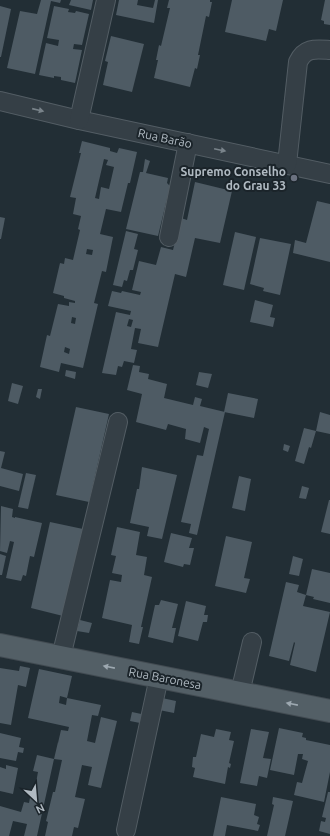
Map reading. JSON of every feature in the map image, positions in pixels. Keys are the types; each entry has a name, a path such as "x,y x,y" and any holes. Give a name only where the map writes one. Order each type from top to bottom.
{"main road":[{"name":"Rua Baronesa","path":"0,645 330,711"}],"street":[{"path":"79,120 106,0"},
{"path":"287,164 298,62 304,53 309,50 330,50"},
{"name":"Rua Barão","path":"0,101 79,120 330,174"},
{"path":"169,237 188,143"},
{"path":"61,657 118,422"},
{"path":"240,693 252,642"},
{"path":"126,830 159,677"}],"building":[{"path":"41,0 61,0 60,3 51,1 35,74 7,68 20,11 37,14"},
{"path":"71,0 93,0 91,10 69,5"},
{"path":"119,0 138,0 137,5 153,8 155,0 158,0 154,23 116,15"},
{"path":"169,0 210,0 210,2 212,2 209,17 206,16 198,55 200,55 197,69 195,68 190,87 154,78 158,60 156,60 159,45 161,46 170,8 167,8"},
{"path":"232,0 283,0 276,31 269,29 266,41 225,32"},
{"path":"325,0 330,0 330,25 324,24 324,21 321,20"},
{"path":"0,6 11,9 1,57 0,57"},
{"path":"54,6 69,9 68,12 75,13 76,11 89,14 82,45 74,44 73,49 82,50 75,83 61,80 61,77 54,76 54,78 39,75 46,43 58,46 59,40 47,38"},
{"path":"111,36 144,44 132,92 103,85 108,62 105,61"},
{"path":"82,141 110,148 110,151 117,153 119,148 137,152 130,183 128,183 121,212 106,209 100,234 113,237 106,272 102,271 94,303 98,304 83,368 61,363 59,372 40,367 47,335 50,336 58,304 69,306 69,302 75,303 75,301 64,298 64,296 53,293 60,263 64,264 65,258 73,260 80,230 78,229 81,216 73,214 76,198 70,197 81,153 79,153","holes":["104,159 108,160 106,165 114,167 109,189 101,187 99,199 95,198","87,249 93,250 92,255 86,254","72,317 76,318 75,324 71,323","65,347 70,349 69,354 64,352"]},
{"path":"145,159 150,161 146,173 168,178 167,183 170,186 158,236 126,229 140,172 143,172"},
{"path":"195,182 232,191 220,243 195,238 186,277 175,274 158,347 138,343 141,329 135,328 131,349 137,350 134,363 124,361 122,367 118,366 116,375 102,373 116,312 130,315 131,311 108,306 112,291 121,293 122,291 140,295 141,292 132,290 139,261 156,265 161,247 173,250 181,218 187,220","holes":["129,319 133,320 131,327 127,326"]},
{"path":"317,201 330,204 330,262 293,253 295,240 306,243"},
{"path":"0,217 5,218 1,239 0,239"},
{"path":"126,231 138,234 134,249 138,250 133,270 130,270 127,281 124,280 122,287 113,285"},
{"path":"235,232 256,237 244,290 223,285"},
{"path":"260,238 291,244 280,295 263,291 264,288 250,284"},
{"path":"255,300 273,305 270,317 275,318 273,327 250,322"},
{"path":"133,365 140,366 139,372 149,374 148,379 167,384 164,398 193,405 195,397 202,399 200,406 225,412 197,535 189,533 191,524 181,522 197,455 203,456 209,429 204,427 200,443 185,439 186,429 168,424 166,430 136,422 142,394 127,390"},
{"path":"66,370 76,372 75,379 65,376"},
{"path":"199,372 212,374 208,388 196,385"},
{"path":"12,383 23,386 18,404 8,401"},
{"path":"38,389 42,389 40,399 36,397"},
{"path":"228,393 258,399 254,418 224,412"},
{"path":"76,407 109,414 89,502 56,495"},
{"path":"320,412 330,415 330,434 316,431"},
{"path":"304,428 316,431 304,464 295,461"},
{"path":"284,444 290,446 288,452 283,450"},
{"path":"0,451 5,452 1,468 23,474 19,491 0,486"},
{"path":"142,467 177,475 162,539 147,536 149,527 130,523 137,489 139,489"},
{"path":"26,473 36,475 28,509 18,507"},
{"path":"239,476 251,479 245,511 232,508"},
{"path":"302,486 309,488 306,499 299,498"},
{"path":"330,500 330,534 321,532"},
{"path":"1,506 13,509 12,517 42,523 34,557 30,556 26,576 23,575 21,581 6,578 14,542 10,541 7,553 0,551"},
{"path":"50,522 83,529 63,616 31,608"},
{"path":"117,527 140,532 136,555 147,557 144,575 152,577 141,627 143,627 139,644 129,642 132,625 102,618 110,580 121,582 122,575 112,573 116,556 111,555"},
{"path":"171,533 192,538 189,548 194,548 190,565 184,564 183,567 164,562"},
{"path":"226,536 252,542 244,578 250,579 246,593 215,586"},
{"path":"0,554 6,556 2,575 0,575"},
{"path":"293,556 303,559 299,576 289,574"},
{"path":"312,569 330,573 330,603 313,599 314,597 306,595"},
{"path":"286,582 299,585 297,592 306,595 303,606 330,612 316,672 290,665 294,642 289,661 269,656"},
{"path":"161,600 178,604 172,628 176,628 173,643 148,637 155,605 159,605"},
{"path":"186,601 206,606 204,615 208,615 207,622 203,622 198,641 178,636"},
{"path":"80,620 92,623 89,633 77,631"},
{"path":"20,666 30,668 26,687 18,685 11,725 0,723 0,668 19,671"},
{"path":"39,669 72,676 67,698 101,705 98,716 92,715 87,741 95,743 101,717 117,721 101,788 88,785 92,767 82,765 75,797 85,799 78,828 74,827 72,836 45,836 48,822 46,821 53,792 55,792 62,760 54,759 61,730 68,731 69,727 28,718","holes":["60,696 67,698 66,705 59,703"]},
{"path":"162,698 176,701 174,713 159,710"},
{"path":"132,712 146,715 145,724 130,721"},
{"path":"279,728 303,733 302,737 306,738 306,740 330,745 330,772 324,802 294,795 297,782 302,783 308,761 302,759 303,754 298,754 294,775 270,770"},
{"path":"216,729 231,732 229,740 234,741 229,763 231,764 230,768 228,767 225,784 193,777 195,768 192,767 193,757 196,757 201,734 214,737"},
{"path":"251,729 269,732 263,758 271,759 267,778 259,776 257,786 240,783"},
{"path":"0,733 21,738 19,747 24,748 23,753 18,752 16,761 0,758"},
{"path":"37,755 54,759 37,836 24,836 27,824 13,821 9,836 0,836 0,806 21,812 24,802 29,803 32,787 35,788 38,772 33,771"},
{"path":"6,765 18,768 13,794 0,791 0,767 6,769"},
{"path":"328,792 330,792 330,834 319,831 321,821 325,822 326,818 322,817"},
{"path":"221,797 256,804 254,815 259,817 257,824 260,825 258,831 227,825 225,836 213,836"},
{"path":"273,797 293,801 285,836 267,836 274,805 272,804"}],"place":[{"name":"Supremo Conselho do Grau 33","path":"294,178"}]}
